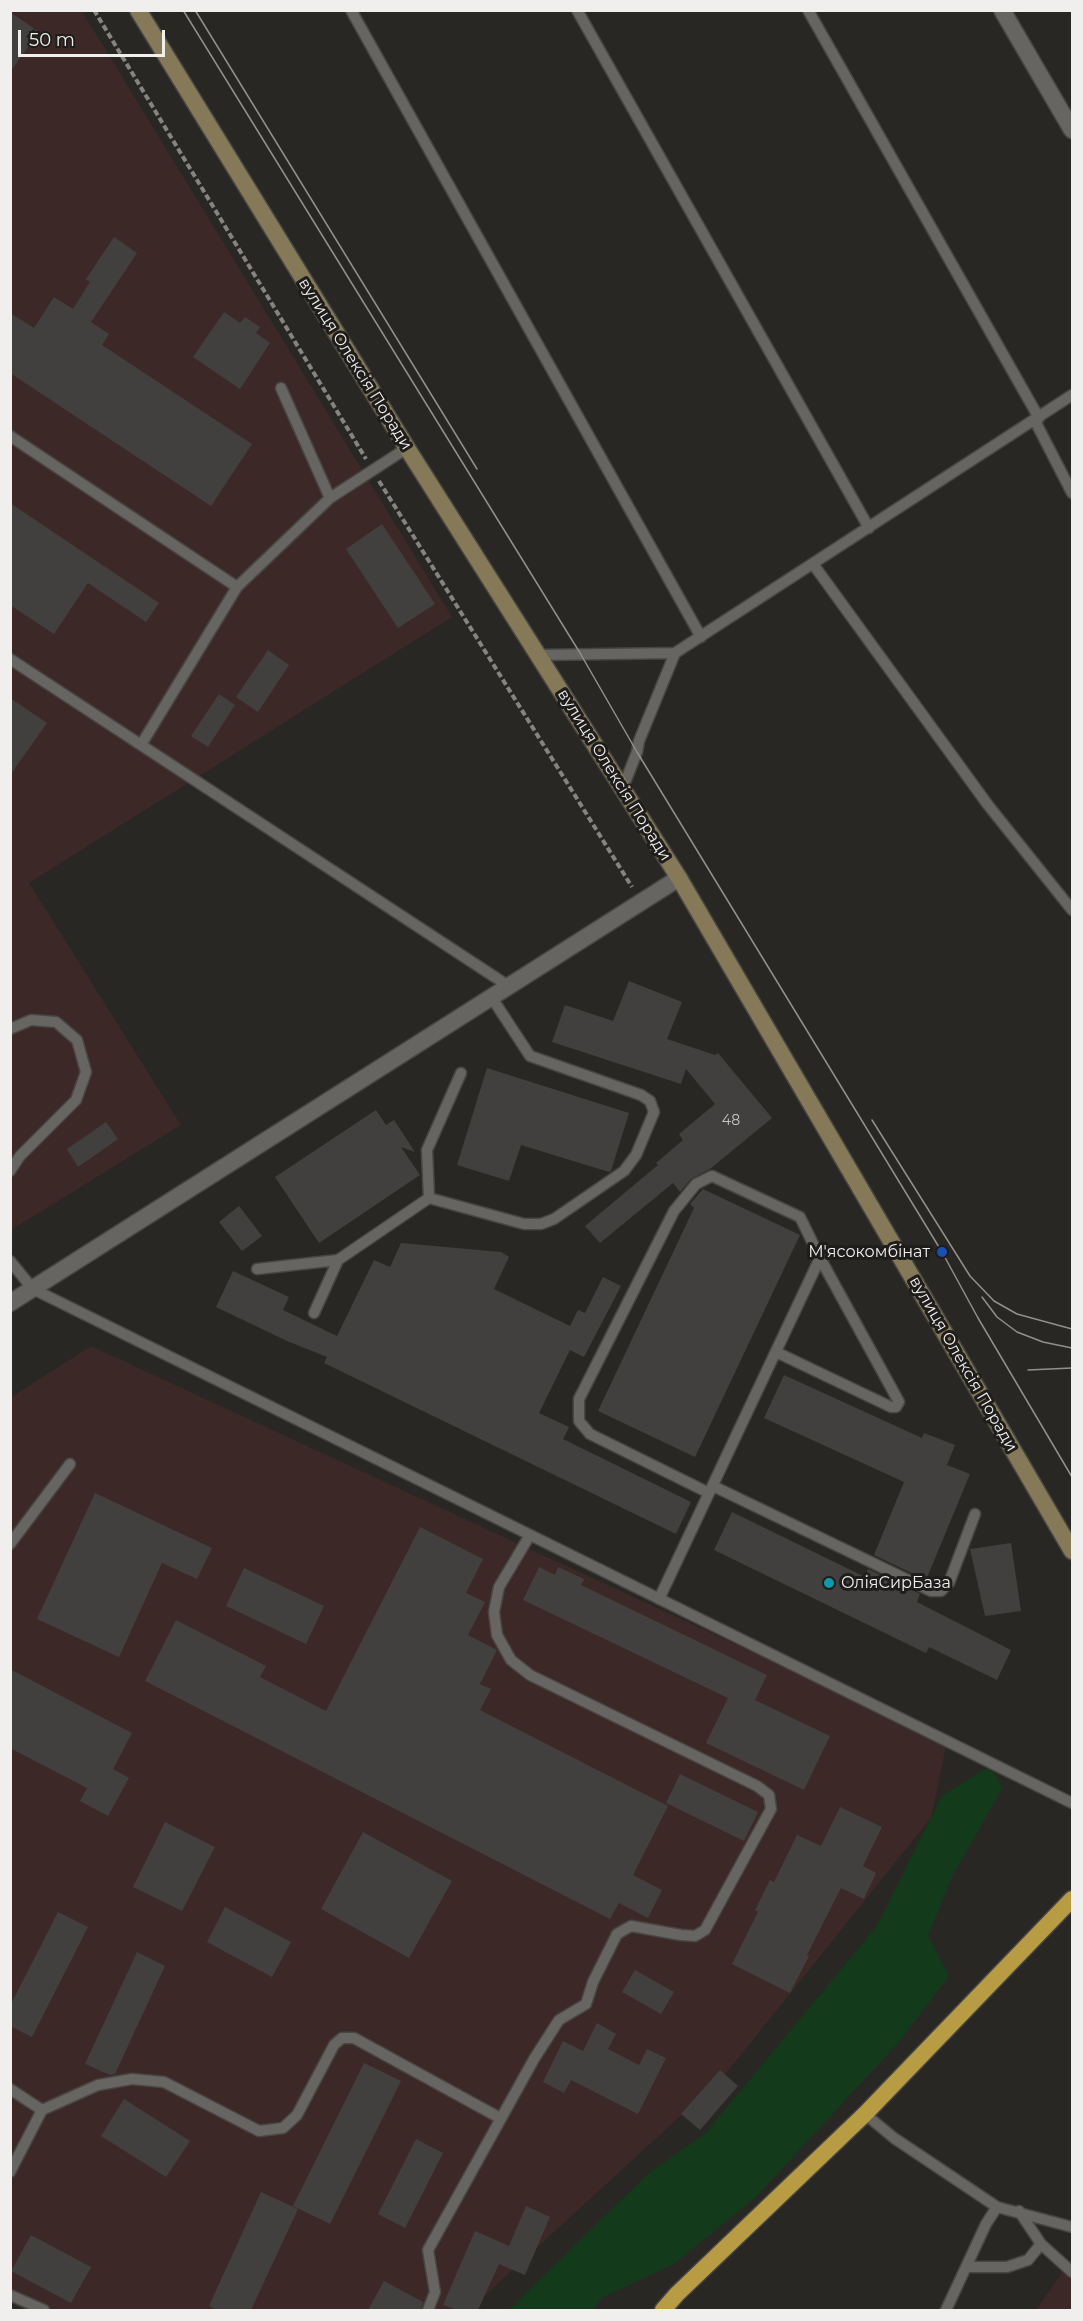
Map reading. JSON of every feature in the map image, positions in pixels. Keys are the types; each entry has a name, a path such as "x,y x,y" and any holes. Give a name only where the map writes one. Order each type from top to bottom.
{"highway":[{"path":"663,2310 865,2115 1072,1899"}],"main road":[{"name":"вулиця Олексія Поради","path":"138,10 407,448 679,878 1072,1551"}],"street":[{"path":"1002,10 1072,130"},
{"path":"10,1303 679,878"}],"lane":[{"path":"351,10 701,636"},
{"path":"577,10 869,528"},
{"path":"808,10 1037,420 1072,493"},
{"path":"280,388 330,498"},
{"path":"539,655 675,653 1037,420 1072,395"},
{"path":"10,436 237,587"},
{"path":"141,745 237,587 330,498 407,448"},
{"path":"813,564 988,805 1072,910"},
{"path":"622,790 639,741 675,653"},
{"path":"10,659 510,987"},
{"path":"257,1269 338,1260 429,1198 524,1224 541,1224 554,1219 624,1171 636,1155 654,1112 650,1101 641,1095 530,1056 492,998"},
{"path":"10,1029 31,1020 56,1022 78,1040 86,1072 76,1100 20,1156 10,1171"},
{"path":"429,1198 427,1150 460,1073"},
{"path":"776,1352 891,1407 896,1407 899,1402 800,1217 712,1176 696,1184 674,1211 579,1399 579,1421 590,1434 931,1591 941,1591 949,1582 975,1514"},
{"path":"658,1599 820,1258"},
{"path":"314,1313 338,1260"},
{"path":"10,1261 33,1289 1072,1803"},
{"path":"10,1544 70,1464"},
{"path":"428,2310 435,2292 428,2250 500,2118 559,2020 586,2004 593,1982 617,1935 631,1926 695,1936 705,1930 771,1809 769,1796 757,1786 530,1675 511,1660 497,1635 494,1612 499,1587 530,1535"},
{"path":"10,2172 42,2110 98,2085 132,2079 164,2082 259,2131 283,2128 297,2115 334,2045 342,2038 354,2038 500,2118"},
{"path":"10,2089 42,2110"},
{"path":"865,2115 894,2138 997,2206 1072,2227"},
{"path":"946,2310 986,2224 997,2206"},
{"path":"1019,2211 1041,2244 1072,2272"},
{"path":"966,2267 1007,2267 1028,2260 1041,2244"},
{"path":"10,2295 44,2310"}],"shaded area":[{"path":"11,11 82,11 452,617 29,883 181,1125 11,1230"},
{"path":"91,1346 947,1742 931,1818 723,2077 469,2310 44,2310 11,2295 10,1398"},
{"path":"1072,2258 1072,2310 1036,2310"}],"green space":[{"path":"989,1767 1003,1787 952,1877 928,1936 949,1976 899,2042 756,2197 674,2264 603,2297 593,2310 509,2310 649,2173 705,2134 877,1926 942,1796"}],"building":[{"path":"10,12 39,32 10,72"},
{"path":"114,237 137,253 91,322 109,334 102,345 252,444 211,506 10,373 10,313 34,328 54,297 73,309 90,282 86,279"},
{"path":"224,312 240,323 245,317 260,327 256,333 270,343 240,389 193,357"},
{"path":"10,503 159,603 146,622 88,583 54,634 10,605"},
{"path":"382,524 435,604 398,628 346,549"},
{"path":"268,650 289,665 258,712 236,697"},
{"path":"219,694 235,705 208,747 191,736"},
{"path":"10,698 47,723 10,775"},
{"path":"629,981 682,1002 667,1039 715,1055 718,1053 772,1118 710,1169 691,1179 680,1192 673,1183 600,1243 585,1226 658,1165 656,1163 683,1140 679,1134 715,1104 686,1069 681,1084 552,1042 565,1005 613,1021"},
{"path":"487,1068 629,1113 611,1171 521,1145 509,1181 457,1165"},
{"path":"376,1110 386,1125 394,1120 415,1152 401,1147 420,1175 319,1243 275,1177"},
{"path":"106,1122 118,1139 78,1167 67,1149"},
{"path":"703,1189 800,1235 695,1457 598,1411 694,1208 690,1204"},
{"path":"239,1206 262,1236 242,1251 219,1222"},
{"path":"401,1243 501,1252 509,1257 494,1289 570,1326 578,1310 585,1313 603,1277 621,1286 584,1357 570,1350 539,1413 569,1427 563,1439 691,1502 676,1534 324,1363 327,1357 287,1341 216,1307 233,1271 289,1297 283,1310 337,1336 374,1260 390,1267"},
{"path":"784,1375 922,1438 924,1433 955,1445 947,1465 970,1474 926,1580 874,1555 904,1482 764,1418"},
{"path":"95,1493 212,1548 197,1579 162,1563 119,1657 37,1619"},
{"name":"ОліяСирБаза","path":"732,1512 865,1577 868,1569 920,1594 917,1602 1011,1650 997,1680 929,1647 926,1653 714,1550"},
{"path":"420,1527 483,1559 466,1593 485,1602 468,1635 497,1650 480,1684 491,1689 480,1710 668,1806 633,1875 662,1890 648,1918 619,1903 610,1919 145,1681 176,1620 266,1666 260,1677 326,1711"},
{"path":"1011,1543 1021,1611 985,1616 970,1549"},
{"path":"539,1567 555,1575 558,1567 584,1579 581,1585 767,1675 755,1700 830,1736 804,1790 706,1743 728,1698 523,1600"},
{"path":"244,1568 324,1606 306,1644 226,1606"},
{"path":"10,1669 132,1733 113,1769 129,1778 108,1816 80,1801 87,1788 10,1748"},
{"path":"680,1774 758,1812 744,1841 666,1803"},
{"path":"840,1807 882,1827 863,1866 876,1873 864,1899 841,1888 790,1993 732,1964 758,1912 755,1910 770,1880 774,1882 797,1835 821,1846"},
{"path":"165,1822 215,1847 182,1911 133,1887"},
{"path":"363,1832 452,1881 409,1958 321,1909"},
{"path":"225,1907 291,1942 272,1977 207,1942"},
{"path":"58,1912 88,1927 32,2037 10,2026 10,2006"},
{"path":"137,1952 165,1966 115,2074 110,2075 85,2064"},
{"path":"635,1970 674,1992 661,2014 622,1992"},
{"path":"597,2023 616,2034 608,2049 639,2065 647,2049 666,2058 638,2114 571,2080 564,2093 543,2082 563,2041 583,2051"},
{"path":"364,2063 401,2081 330,2224 293,2206"},
{"path":"720,2070 738,2086 700,2130 681,2114"},
{"path":"124,2099 190,2141 166,2177 101,2136"},
{"path":"416,2139 443,2153 405,2228 378,2214"},
{"path":"261,2192 298,2209 251,2310 217,2310 209,2306"},
{"path":"526,2206 550,2217 525,2275 499,2264 478,2310 457,2310 443,2305 475,2231 509,2246"},
{"path":"31,2235 91,2267 71,2303 11,2271"},
{"path":"384,2281 423,2302 421,2310 368,2310"}],"tram line":[{"path":"183,10 580,653 637,752 942,1252 978,1318 1072,1477"},
{"path":"195,10 477,469"},
{"path":"872,1120 970,1276 994,1301 1017,1314 1072,1329"},
{"path":"982,1297 997,1317 1017,1332 1043,1342 1072,1348"},
{"path":"1028,1370 1072,1368"}],"place":[{"name":"М'ясокомбінат","path":"942,1252"},
{"name":"ОліяСирБаза","path":"829,1583"}]}
